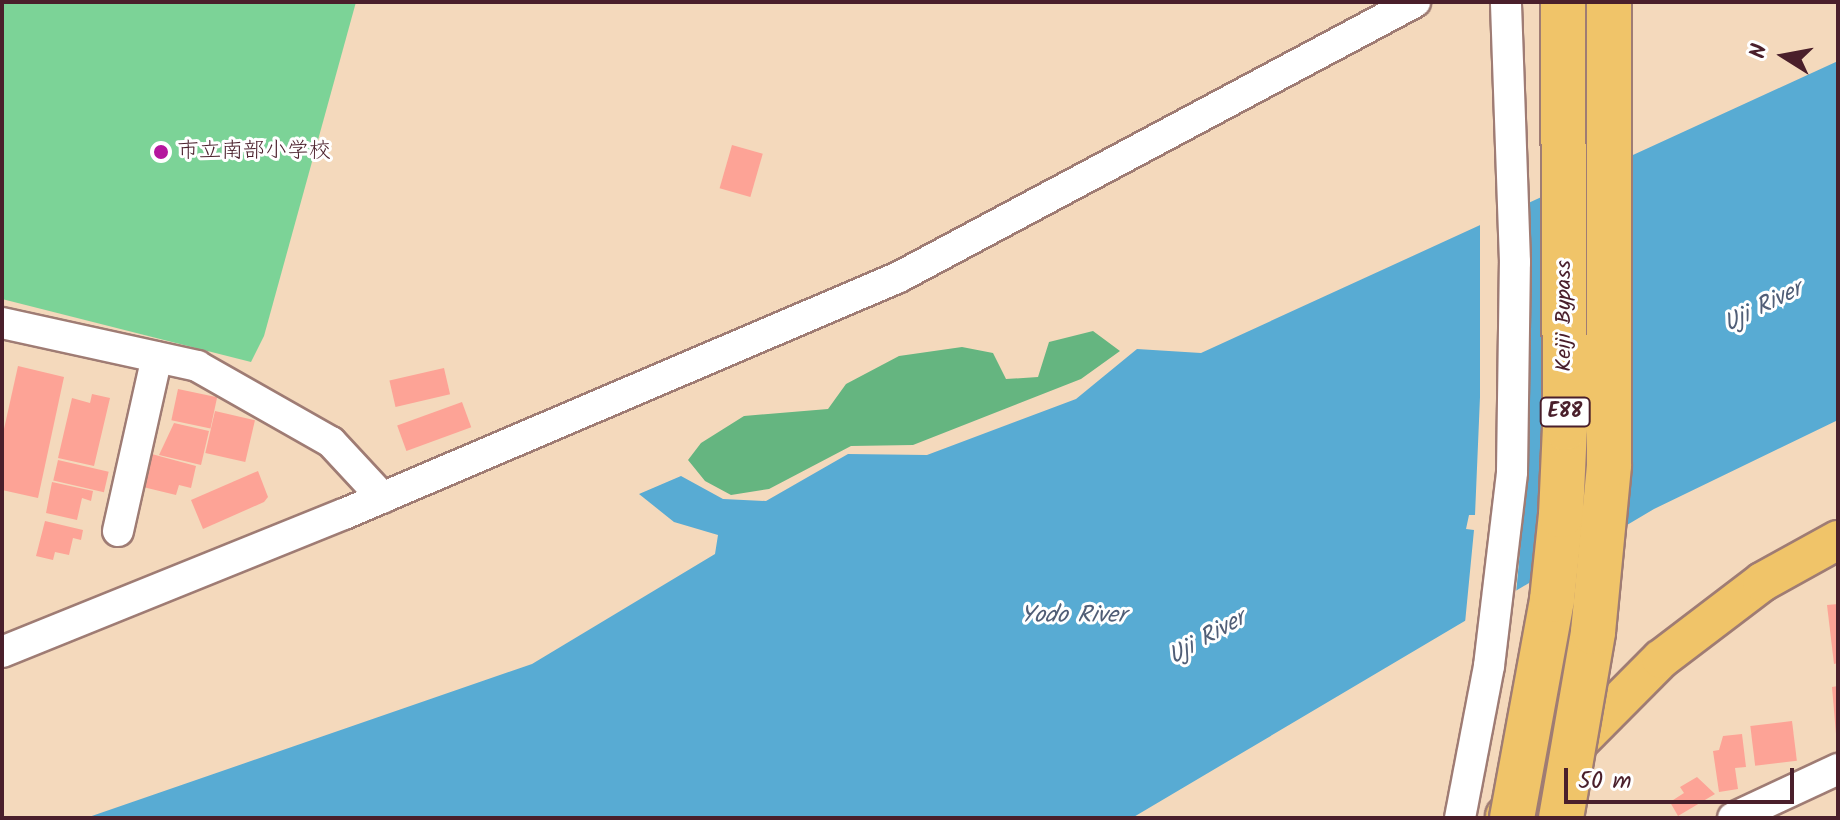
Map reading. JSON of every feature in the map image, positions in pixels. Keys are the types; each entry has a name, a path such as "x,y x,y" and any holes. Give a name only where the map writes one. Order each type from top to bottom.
{"highway":[{"name":"Keiji Bypass","path":"1512,818 1552,600 1561,515 1563,2"},
{"name":"E88","path":"1561,818 1589,660 1609,465 1609,2"}],"main road":[{"path":"1503,818 1661,659 1762,582 1838,540"}],"street":[{"path":"2,652 383,498 899,277 1415,2"},
{"path":"1460,818 1489,666 1512,472 1515,262 1506,2"},
{"path":"2,323 197,366 331,442 383,498"},
{"path":"118,531 157,357"},
{"path":"1733,818 1768,809 1838,769"}],"green space":[{"name":"市立南部小学校","path":"2,2 356,2 264,336 251,362 2,299"},
{"path":"1093,331 1120,351 1081,379 913,445 851,446 769,489 731,495 705,481 688,460 701,443 744,416 828,409 846,384 899,356 962,347 993,353 1006,379 1038,377 1049,342"}],"water":[{"name":"Yodo River","path":"1838,61 1838,420 1654,509 1132,818 86,818 532,664 715,554 718,535 674,522 639,494 681,476 723,499 766,501 848,454 927,455 1076,399 1137,349 1201,353"}],"pier":[{"path":"1530,199 1525,497 1516,594 1465,623 1474,530 1466,529 1469,515 1475,515 1480,397 1480,221"}],"building":[{"path":"732,145 763,154 750,197 720,188"},
{"path":"18,366 64,377 38,498 2,490 2,438"},
{"path":"444,368 450,394 396,407 389,381"},
{"path":"178,389 217,397 210,429 171,420"},
{"path":"92,394 110,398 94,466 58,458 72,398 90,403"},
{"path":"462,402 471,427 406,451 397,426"},
{"path":"215,411 255,420 245,462 205,453"},
{"path":"174,423 209,431 201,465 159,455"},
{"path":"148,453 196,466 191,488 179,485 176,495 143,487"},
{"path":"58,460 109,472 104,492 53,480"},
{"path":"258,471 268,497 264,502 203,529 191,500"},
{"path":"52,482 93,491 91,501 82,498 77,520 46,513"},
{"path":"45,521 83,530 81,540 73,538 69,555 55,552 53,560 36,556"},
{"path":"1838,604 1838,663 1834,664 1827,605"},
{"path":"1838,686 1838,734 1836,734 1832,687"},
{"path":"1792,721 1797,761 1755,766 1750,726"},
{"path":"1742,734 1746,767 1735,768 1738,789 1719,792 1713,751 1719,750 1723,736"},
{"path":"1697,777 1715,794 1678,816 1670,802 1684,793 1680,787"}],"place":[{"name":"市立南部小学校","path":"161,152"}],"water label":[{"name":"Uji River","path":"1763,307"},
{"name":"Uji River","path":"1207,638"}]}
